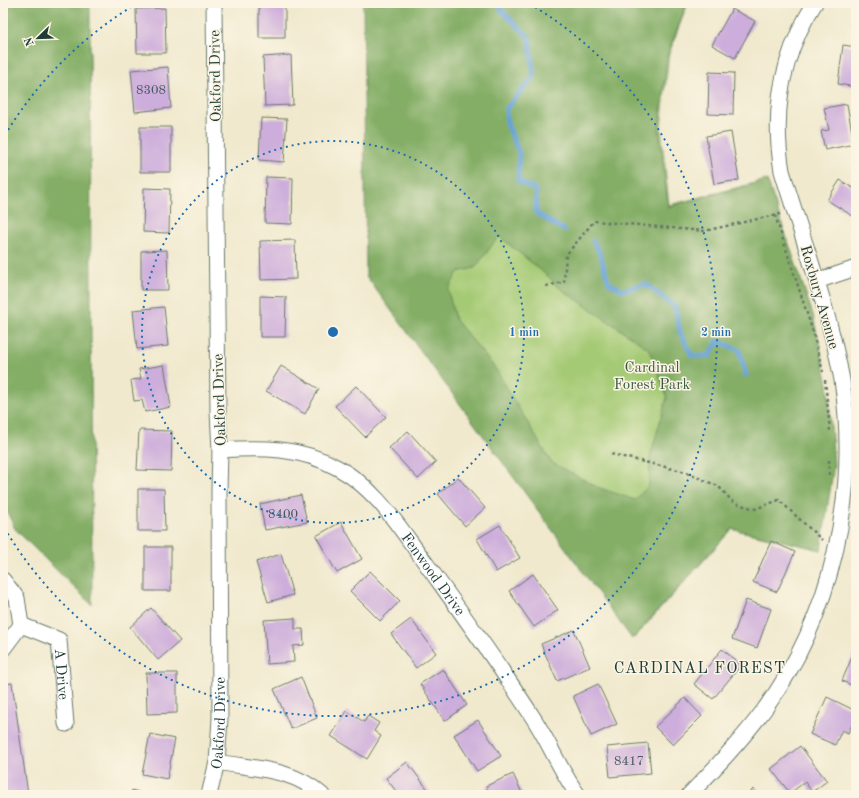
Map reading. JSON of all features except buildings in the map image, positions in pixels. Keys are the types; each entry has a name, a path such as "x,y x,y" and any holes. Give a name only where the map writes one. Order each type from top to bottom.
{"street":[{"name":"Oakford Drive","path":"209,795 217,762 220,720 220,450 218,412 214,3"},
{"name":"Roxbury Avenue","path":"689,795 737,744 764,710 789,671 812,625 830,576 840,538 853,469 842,381 829,321 794,211 782,170 778,149 777,123 779,95 794,41 815,3"},
{"path":"817,281 856,268"},
{"name":"Fenwood Drive","path":"220,450 270,448 302,454 338,468 369,490 391,516 498,664 535,721 578,795"},
{"path":"3,580 17,598 21,625 3,649"},
{"name":"A Drive","path":"21,625 59,640 66,724"},
{"path":"217,762 289,774 312,785 322,795"}],"path":[{"path":"546,286 564,282 566,255 594,222 704,231 794,211"},
{"path":"775,215 813,332 825,379 830,439"},
{"path":"611,454 682,471 718,486 734,503 755,509 779,500 824,542 824,535"},
{"path":"829,478 830,455"}],"green space":[{"path":"3,3 90,3 92,605 15,529 3,503"},
{"name":"Cardinal Forest Park","path":"363,3 687,3 667,56 659,129 668,207 767,180 813,315 828,385 834,465 821,550 732,529 632,639 366,276","holes":["499,236 550,278 558,287 649,349 667,397 650,457 649,485 635,500 597,487 551,462 495,368 455,319 448,290 458,272 475,268"]},
{"name":"Cardinal Forest Park","path":"365,3 688,3 669,54 661,128 669,205 767,180 813,315 828,385 821,550 732,529 634,638 367,275"}],"waterway":[{"path":"500,3 501,10 529,37 534,76 506,109 507,123 519,153 518,181 536,190 536,213 564,230"},
{"path":"593,241 599,251 609,283 623,290 646,284 675,307 680,332 692,356 709,356 718,341 739,350 746,375"}],"district":[{"name":"CARDINAL FOREST","path":"700,667"}]}
